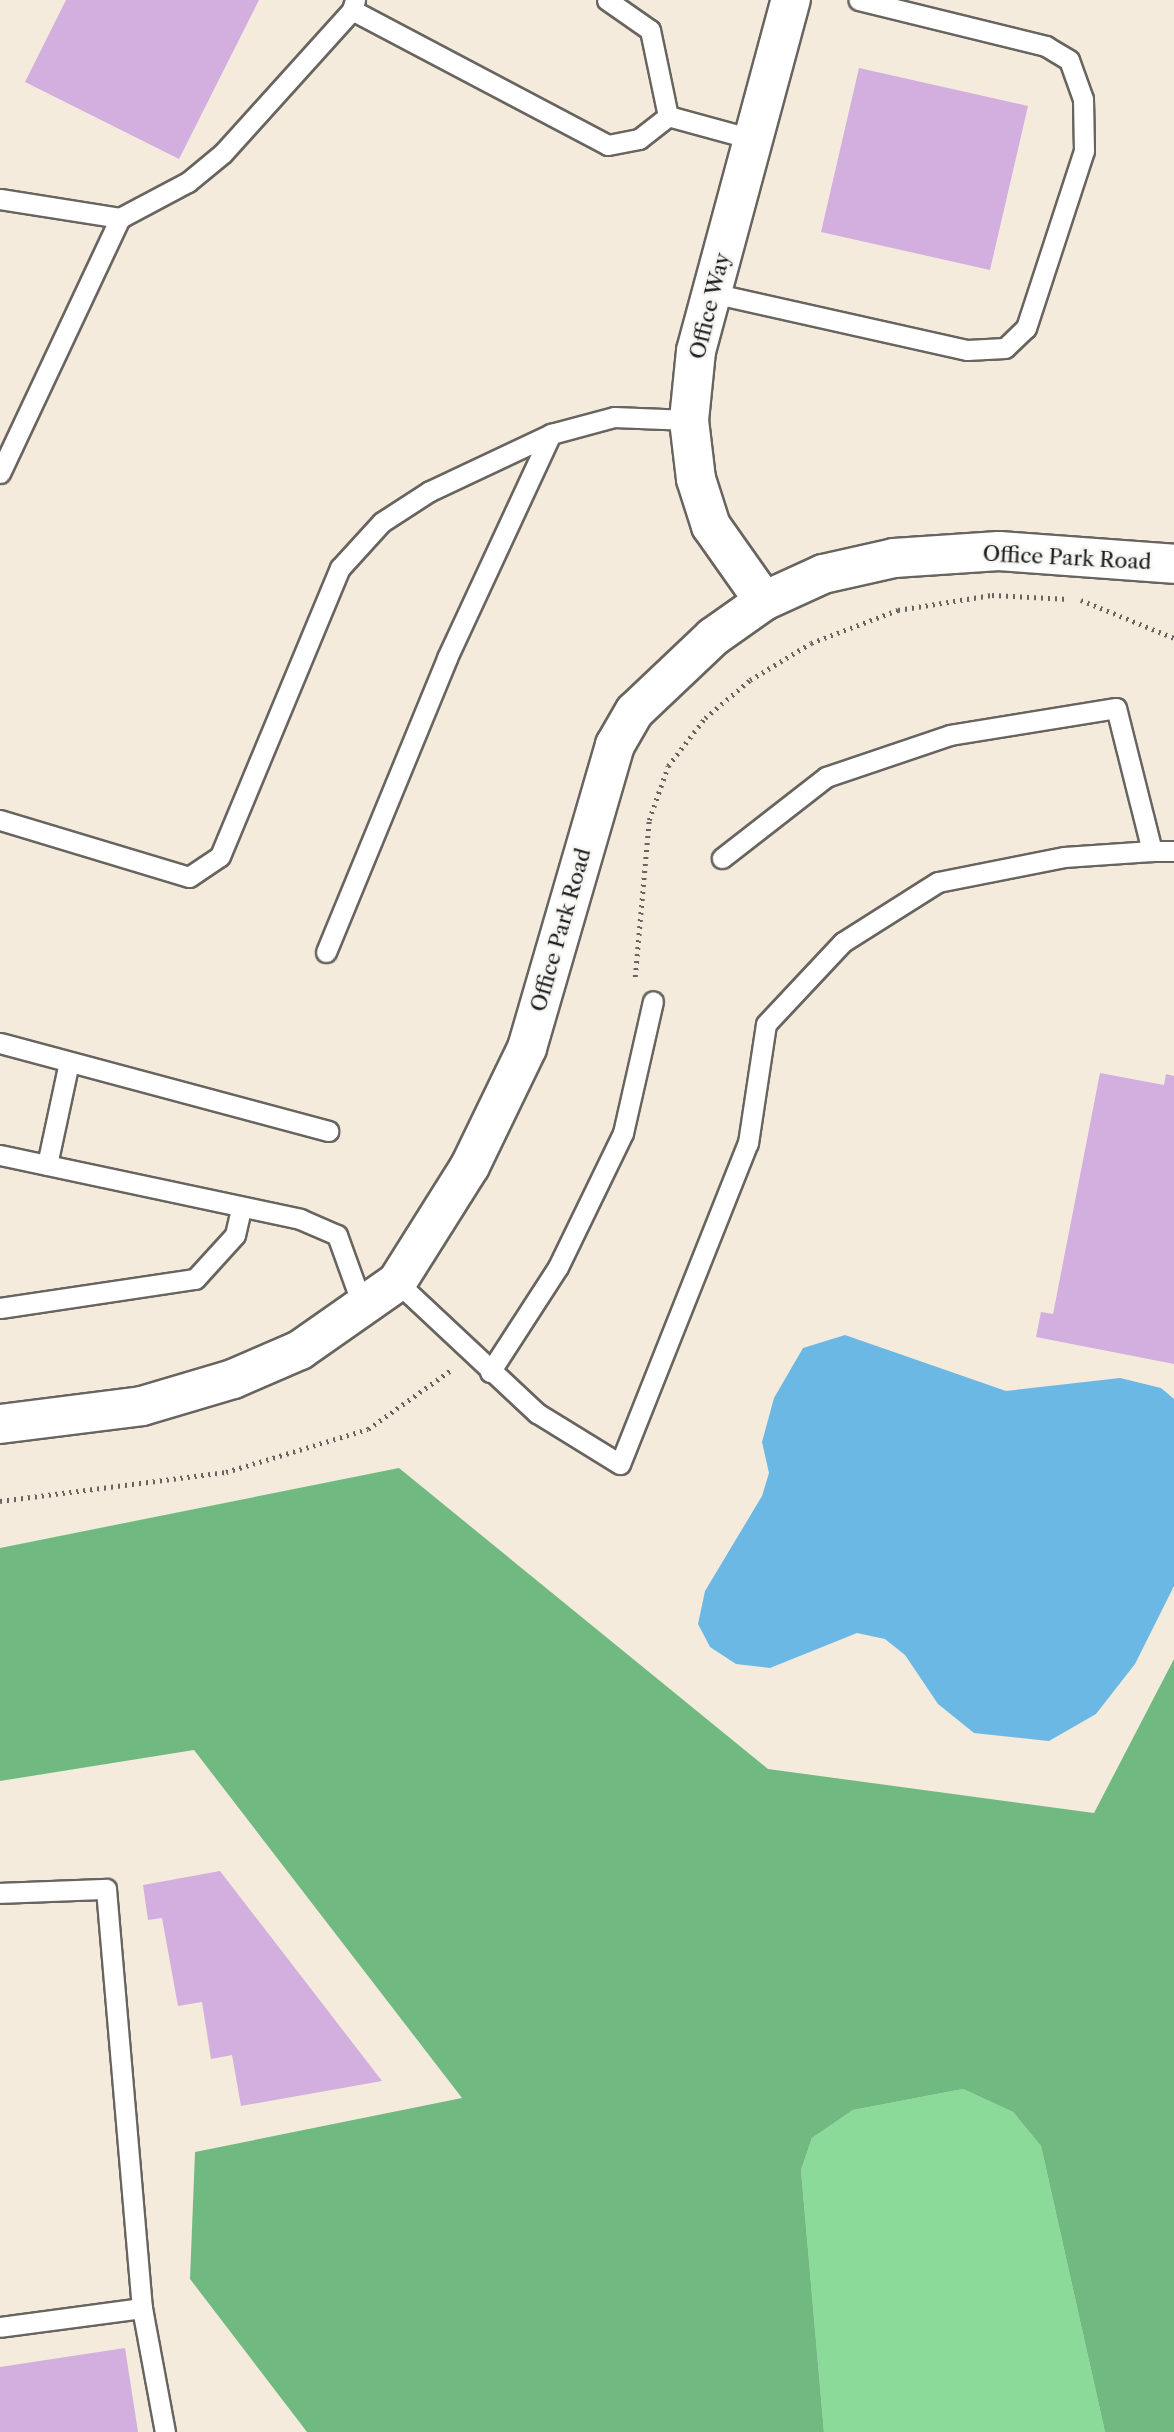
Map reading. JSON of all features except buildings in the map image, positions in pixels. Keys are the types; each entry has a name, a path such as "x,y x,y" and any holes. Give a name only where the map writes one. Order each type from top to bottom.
{"street":[{"name":"Office Way","path":"764,601 711,526 695,479 689,420 696,351 756,140 791,0"},
{"name":"Office Park Road","path":"0,1424 142,1406 233,1379 300,1350 364,1310 397,1282 470,1166 527,1048 615,745 663,682 764,601 822,574 894,558 999,551 1174,564"}],"lane":[{"path":"607,0 650,30 668,116"},
{"path":"712,293 967,351 1005,348 1026,328 1084,151 1083,99 1069,60 1046,46 859,0"},
{"path":"0,472 120,218 188,182 223,153 353,5 608,145 639,139 668,116"},
{"path":"668,116 756,140"},
{"path":"0,199 120,218"},
{"path":"0,820 189,877 220,856 340,568 382,522 420,498 551,434 614,417 689,420"},
{"path":"326,952 447,658 551,434"},
{"path":"722,858 826,777 950,735 1116,708 1152,851"},
{"path":"397,1282 469,1353 537,1413 620,1464 748,1143 766,1024 843,942 939,883 1064,856 1174,851"},
{"path":"490,1372 558,1266 623,1133 653,1001"},
{"path":"0,1043 328,1131"},
{"path":"47,1165 69,1062"},
{"path":"0,1155 300,1219 337,1235 364,1310"},
{"path":"0,1308 195,1279 235,1235 241,1208"},
{"path":"0,1893 106,1889 142,2308 165,2432"},
{"path":"0,2327 142,2308"}],"path":[{"path":"632,987 649,820 668,766 705,718 750,680 811,643 898,610 992,595 1084,600 1174,638"},
{"path":"0,1501 226,1472 368,1429 469,1353"}],"green space":[{"path":"399,1468 768,1769 1094,1813 1174,1659 1174,2432 1105,2432 1041,2146 1013,2112 963,2089 853,2110 812,2138 801,2170 824,2432 307,2432 190,2279 195,2152 462,2098 194,1750 0,1781 0,1548"},
{"path":"963,2089 1013,2112 1041,2146 1105,2432 824,2432 801,2170 812,2138 853,2110"}],"water":[{"path":"845,1335 1006,1391 1120,1378 1161,1388 1174,1399 1174,1586 1135,1664 1096,1714 1049,1741 974,1733 938,1704 905,1655 885,1639 857,1633 770,1668 736,1664 710,1647 698,1624 705,1591 762,1496 769,1473 762,1442 774,1398 803,1348"}]}
